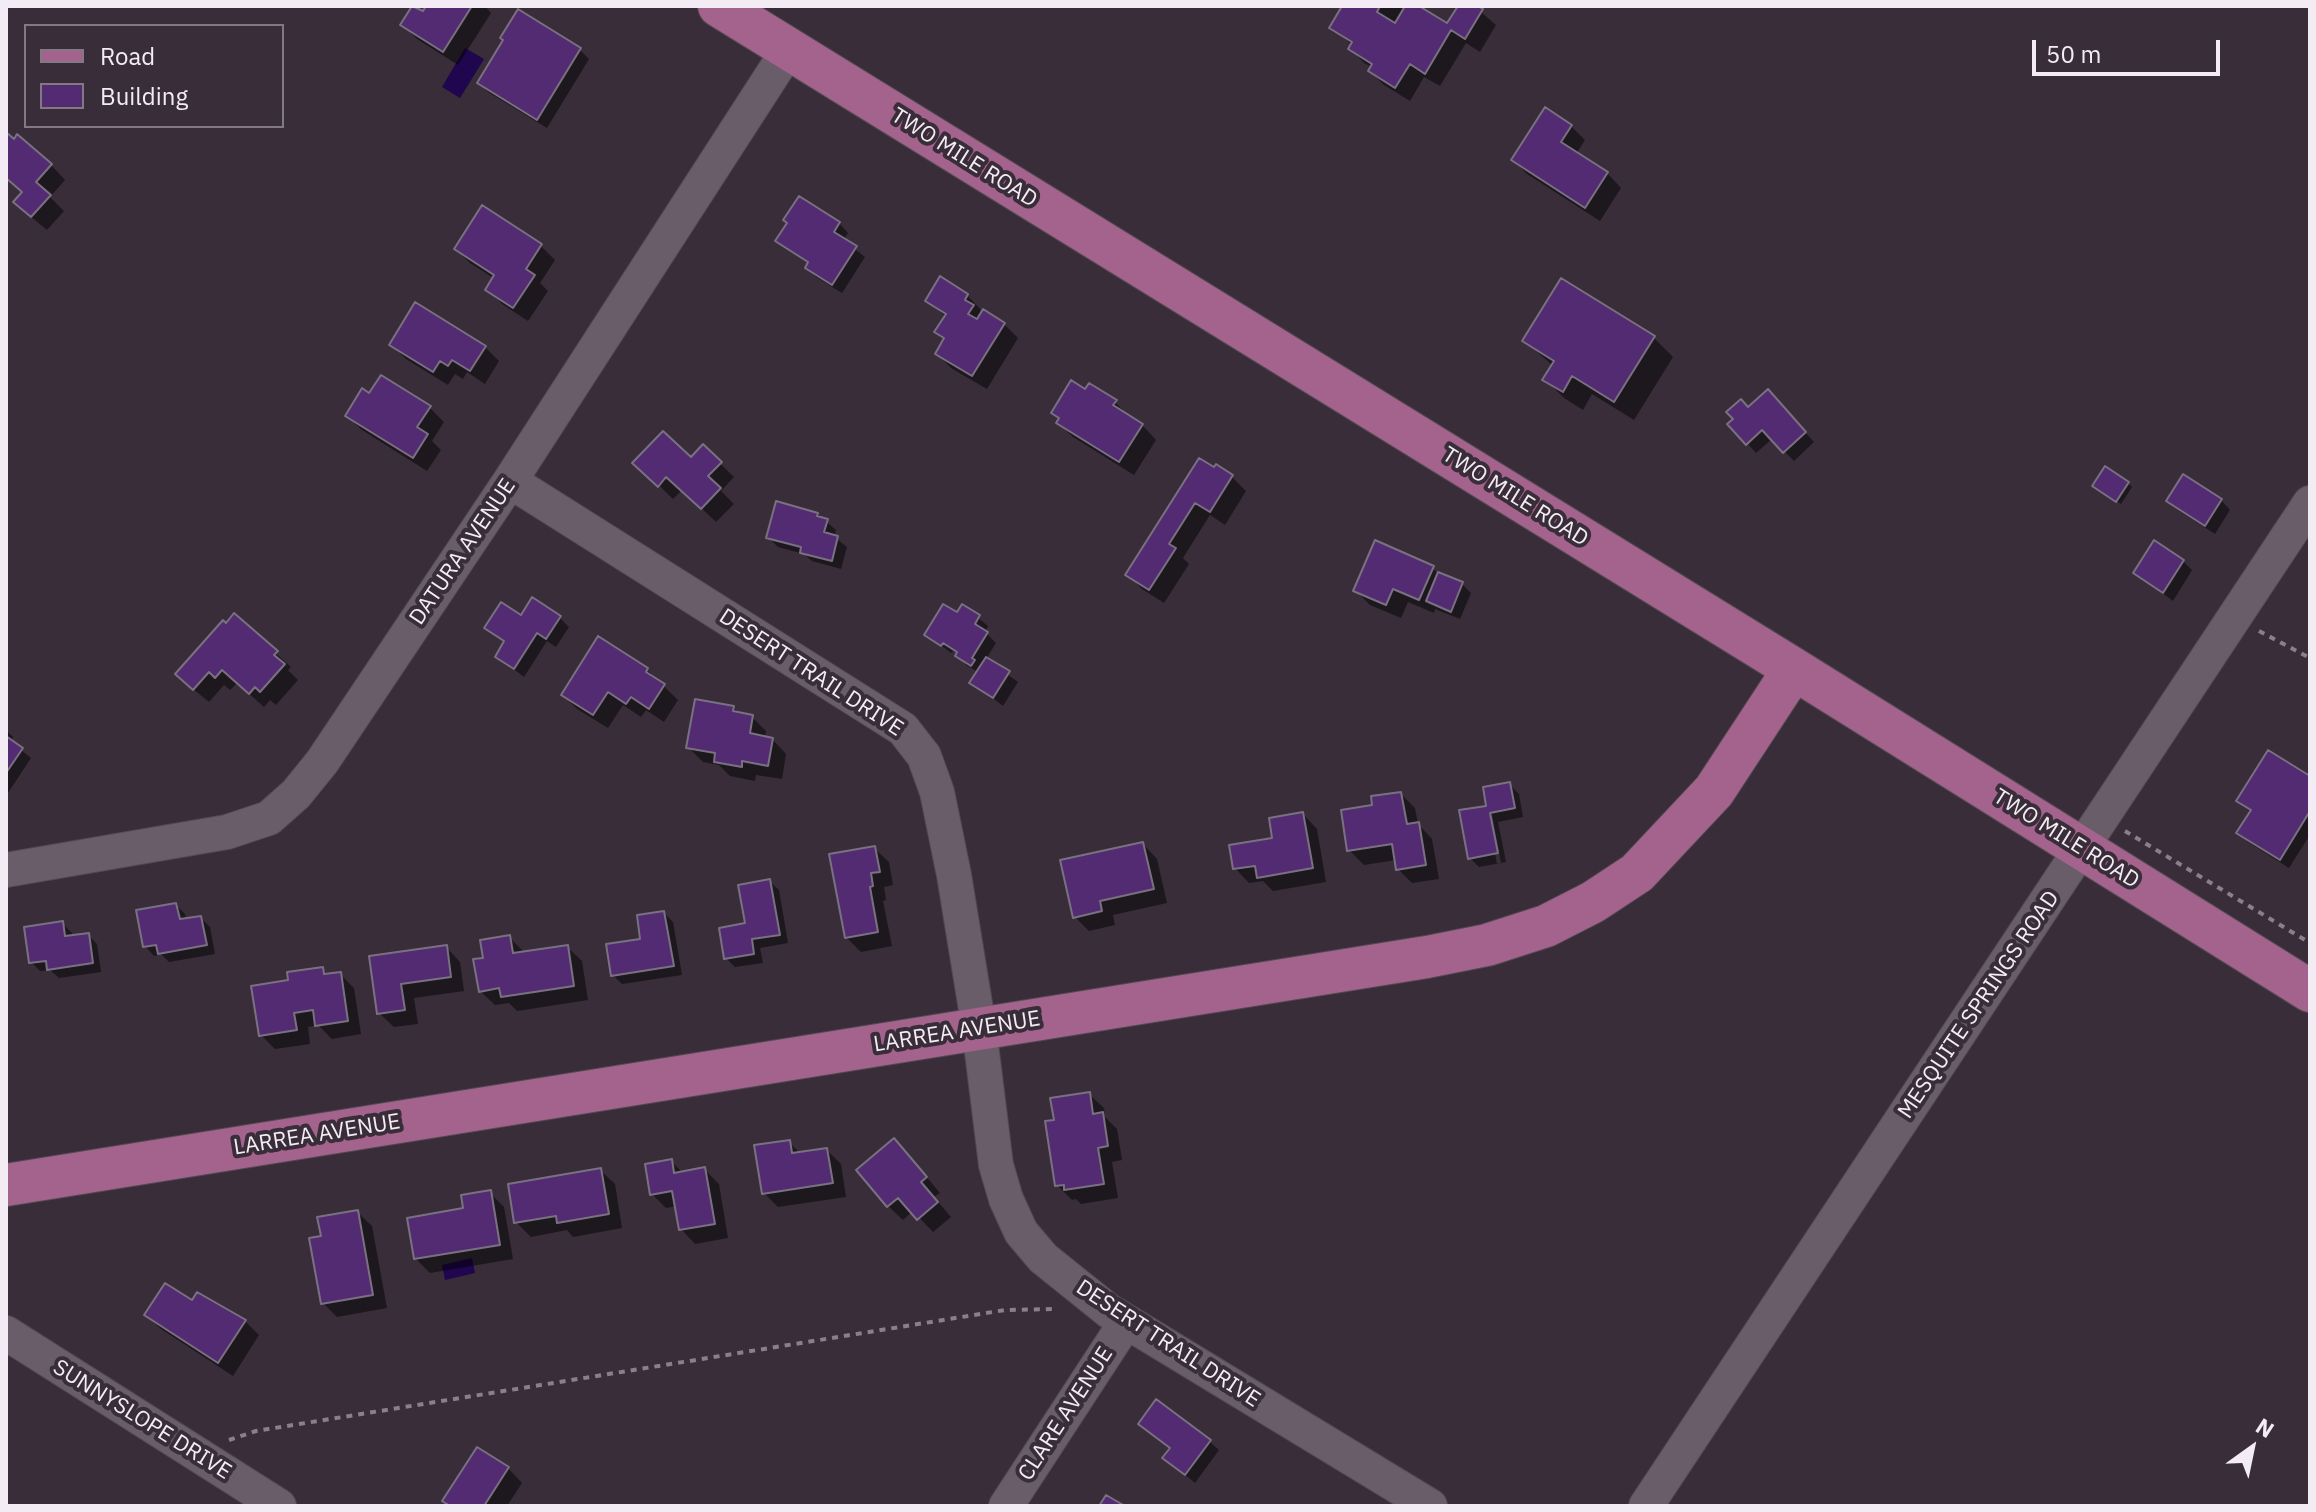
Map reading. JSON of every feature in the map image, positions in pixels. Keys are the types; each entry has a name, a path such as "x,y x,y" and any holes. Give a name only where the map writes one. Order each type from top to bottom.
{"main road":[{"name":"TWO MILE ROAD","path":"719,6 1794,669 2092,834 2310,991"},
{"name":"LARREA AVENUE","path":"6,1185 1487,945 1546,926 1593,902 1637,873 1714,791 1794,669"}],"street":[{"name":"DATURA AVENUE","path":"6,870 227,832 269,818 296,794 322,762 510,481 789,49"},
{"name":"DESERT TRAIL DRIVE","path":"510,481 903,729 924,756 937,792 979,1028 996,1165 1006,1199 1021,1232 1043,1258 1118,1317 1430,1506"},
{"name":"MESQUITE SPRINGS ROAD","path":"1646,1506 2310,503"},
{"name":"CLARE AVENUE","path":"1006,1506 1118,1317"},
{"name":"SUNNYSLOPE DRIVE","path":"6,1333 279,1506"}],"path":[{"path":"2236,616 2283,646 2310,658"},
{"path":"2092,834 2310,943"},
{"path":"193,1452 256,1431 1005,1310 1118,1317"}],"shaded area":[{"path":"465,48 484,59 460,98 442,87"},
{"path":"472,1258 475,1273 445,1280 442,1265"}],"building":[{"path":"412,6 423,11 426,6 472,6 443,52 400,25"},
{"path":"1342,6 1380,6 1377,12 1395,23 1405,6 1419,6 1447,23 1458,6 1483,9 1465,39 1451,30 1425,74 1410,64 1395,88 1368,71 1372,64 1348,49 1352,42 1329,28"},
{"path":"518,9 581,48 537,120 477,83"},
{"path":"1545,107 1572,125 1561,142 1608,172 1585,208 1511,160"},
{"path":"6,132 14,139 17,134 52,164 36,182 51,195 31,217 13,202 22,192 6,178"},
{"path":"799,196 840,222 834,232 857,246 832,285 805,268 808,262 775,241 787,223 783,220"},
{"path":"482,205 542,244 526,269 535,275 513,308 485,290 494,275 454,249"},
{"path":"940,276 968,294 965,300 974,305 968,314 977,319 983,309 1005,323 972,376 935,354 944,338 934,332 946,314 925,301"},
{"path":"1561,278 1655,336 1614,402 1572,376 1563,392 1542,380 1554,361 1522,341"},
{"path":"415,302 486,346 470,371 452,360 448,366 440,361 433,372 389,345"},
{"path":"381,375 431,406 417,427 428,434 413,458 345,416 362,388 369,393"},
{"path":"1071,380 1085,389 1089,383 1117,400 1113,405 1143,424 1119,462 1056,423 1059,418 1051,413"},
{"path":"1768,389 1806,432 1783,453 1762,430 1746,445 1727,424 1733,419 1726,412 1741,399 1748,407"},
{"path":"663,431 691,457 703,444 722,462 708,476 721,488 701,509 666,477 658,487 632,463"},
{"path":"1199,458 1233,475 1210,512 1195,503 1169,544 1176,548 1149,590 1125,575"},
{"path":"2105,466 2129,482 2116,502 2092,486"},
{"path":"2183,474 2222,499 2205,526 2166,501"},
{"path":"776,501 828,519 824,532 838,536 832,561 800,553 801,547 766,538"},
{"path":"1375,540 1434,566 1419,600 1393,589 1386,605 1353,591"},
{"path":"2154,540 2184,560 2163,593 2133,573"},
{"path":"1438,572 1463,582 1451,612 1426,601"},
{"path":"532,597 561,616 546,639 537,633 514,669 495,657 504,641 484,628 501,602 521,615"},
{"path":"943,604 957,612 962,604 980,615 975,624 988,632 972,658 975,660 971,666 955,656 957,652 924,635"},
{"path":"234,613 278,651 274,655 285,664 260,692 255,687 249,694 222,670 215,678 209,672 193,690 175,674 223,620 226,623"},
{"path":"598,636 648,668 646,672 665,684 649,709 631,697 626,704 608,692 593,715 561,695"},
{"path":"986,657 1010,671 993,698 969,683"},
{"path":"695,699 734,706 733,711 753,715 750,733 773,738 768,766 742,761 742,767 714,762 715,753 686,748"},
{"path":"6,736 23,748 6,773"},
{"path":"2268,750 2310,776 2310,811 2280,860 2236,833 2251,810 2236,801"},
{"path":"1510,782 1515,808 1490,813 1498,853 1468,859 1459,810 1486,806 1483,787"},
{"path":"1401,792 1407,824 1419,822 1426,865 1396,870 1392,844 1347,851 1341,810 1372,805 1371,796"},
{"path":"1303,812 1313,868 1257,878 1255,866 1233,869 1229,845 1272,838 1269,818"},
{"path":"1143,842 1154,889 1100,901 1102,911 1073,918 1060,860"},
{"path":"875,846 880,872 871,873 873,886 870,887 878,932 845,938 829,854"},
{"path":"770,879 780,935 752,939 754,954 724,959 719,928 745,923 738,885"},
{"path":"176,903 180,919 201,916 207,945 158,954 156,945 143,947 136,910"},
{"path":"664,911 674,966 611,976 606,944 640,939 637,915"},
{"path":"63,921 65,936 89,933 93,963 47,970 46,961 29,963 24,927"},
{"path":"510,935 513,953 568,945 574,986 501,997 499,988 479,992 473,959 483,958 480,940"},
{"path":"447,945 451,977 401,984 405,1010 377,1014 369,956"},
{"path":"323,967 324,974 341,972 348,1021 315,1026 313,1010 294,1013 297,1030 259,1036 251,986 288,980 287,972"},
{"path":"1090,1092 1093,1114 1103,1112 1108,1146 1098,1148 1104,1184 1064,1190 1064,1185 1055,1186 1045,1121 1054,1120 1050,1098"},
{"path":"894,1138 927,1177 921,1182 938,1202 917,1220 898,1198 887,1207 856,1170"},
{"path":"790,1140 792,1153 827,1148 833,1183 762,1194 754,1145"},
{"path":"672,1159 674,1173 705,1167 715,1224 679,1230 672,1191 650,1195 645,1164"},
{"path":"601,1168 609,1214 557,1223 556,1216 514,1223 508,1184"},
{"path":"491,1190 500,1245 414,1259 407,1218 463,1208 461,1195"},
{"path":"358,1210 373,1295 321,1304 309,1238 321,1236 317,1217"},
{"path":"165,1283 192,1300 197,1292 246,1320 218,1363 144,1315"},
{"path":"1156,1399 1211,1440 1185,1475 1162,1458 1170,1448 1138,1424"},
{"path":"477,1447 509,1467 484,1506 450,1506 442,1501"},
{"path":"1106,1495 1125,1506 1099,1506"}]}
